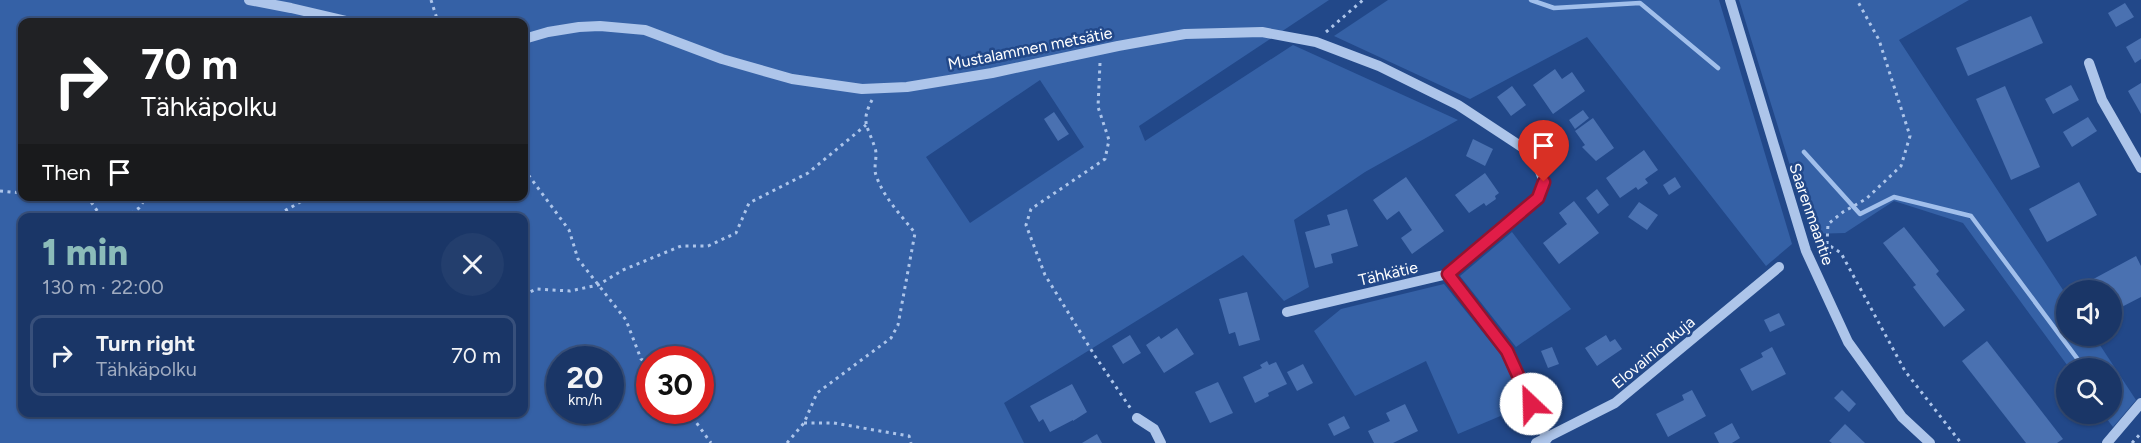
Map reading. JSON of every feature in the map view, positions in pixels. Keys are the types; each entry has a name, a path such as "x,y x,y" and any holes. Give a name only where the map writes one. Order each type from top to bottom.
{"street":[{"path":"249,0 334,18"},
{"name":"Saarenmaantie","path":"1731,0 1806,251 1848,342 1902,417 1930,443"},
{"name":"Mustalammen metsätie","path":"528,38 579,27 600,26 645,30 722,59 792,79 862,89 907,87 992,73 1100,49 1185,34 1262,32 1316,42 1379,66 1458,105 1525,149 1538,166 1544,182 1538,198 1448,274"},
{"path":"2089,63 2102,100 2141,168"},
{"name":"Elovainionkuja","path":"1541,441 1615,404 1779,267"},
{"path":"1448,274 1507,351 1541,441"},
{"name":"Tähkätie","path":"1287,312 1448,274"},
{"path":"2107,443 2141,403"},
{"path":"1137,418 1154,429 1161,443"}],"path":[{"path":"431,0 437,18"},
{"path":"1316,42 1349,10 1363,0"},
{"path":"1827,244 1828,224 1866,199 1901,166 1910,136 1879,40 1857,0"},
{"path":"1100,49 1098,107 1109,140 1105,159 1031,209 1026,225 1045,275 1137,418"},
{"path":"787,443 804,423 817,393 891,338 898,325 915,233 891,204 875,174 876,150 866,129 866,111 877,88"},
{"path":"528,293 536,289 570,291 598,285 623,270 681,246 708,246 736,233 749,203 808,173 866,124"},
{"path":"528,175 569,230 578,259 626,320 636,346"},
{"path":"0,191 18,193"},
{"path":"132,213 144,201"},
{"path":"281,213 302,201"},
{"path":"1806,251 1827,244"},
{"path":"1827,244 1841,253 1905,371 1961,443"},
{"path":"804,423 834,423 909,435 911,443"},
{"path":"697,424 711,443"},
{"path":"2132,443 2141,432"}],"shaded area":[{"path":"0,0 1329,0 1139,126 1145,141 1293,45 1458,120 1365,172 1294,220 1309,287 1284,301 1243,255 1004,403 1024,443 0,443","holes":["1040,80 1084,147 970,223 926,157"]},
{"path":"1388,0 1719,0 1792,244 1766,266 1587,37 1470,99 1334,36"},
{"path":"1739,0 1969,0 1899,40 2056,280 2056,346 2101,346 2108,358 2062,358 1963,223 1894,201 1845,233 1811,234"},
{"path":"1512,232 1571,309 1516,347 1460,276"},
{"path":"1444,284 1501,355 1524,406 1458,434 1426,361 1355,396 1314,331 1341,309"},
{"path":"2122,379 2136,400 2122,416"}],"building":[{"path":"2125,3 2134,17 2116,27 2108,13"},
{"path":"2031,16 2043,43 1968,76 1956,48"},
{"path":"2141,38 2141,59 2135,63 2126,47"},
{"path":"1555,69 1562,79 1572,72 1585,91 1553,114 1533,85"},
{"path":"2141,83 2141,114 2128,91"},
{"path":"2071,85 2079,100 2053,114 2045,99"},
{"path":"1512,86 1526,105 1511,116 1497,97"},
{"path":"2005,86 2040,167 2011,180 1976,99"},
{"path":"1583,110 1589,118 1575,129 1569,120"},
{"path":"1054,112 1069,134 1058,141 1044,119"},
{"path":"2088,117 2097,131 2072,147 2063,132"},
{"path":"1593,118 1614,148 1596,161 1582,147 1585,145 1575,131"},
{"path":"1473,139 1493,149 1485,166 1466,156"},
{"path":"1644,150 1658,170 1645,179 1648,183 1638,190 1636,187 1620,198 1606,178"},
{"path":"1485,173 1499,193 1495,196 1496,199 1486,206 1484,203 1469,213 1455,195"},
{"path":"1406,177 1444,231 1412,254 1401,238 1412,230 1399,211 1387,220 1373,200"},
{"path":"1675,177 1681,187 1669,195 1663,185"},
{"path":"2079,182 2097,215 2047,242 2029,209"},
{"path":"1597,189 1609,205 1598,214 1586,198"},
{"path":"1574,201 1599,233 1559,264 1543,243 1567,224 1559,213"},
{"path":"1639,202 1658,215 1647,230 1628,217"},
{"path":"1347,209 1358,246 1331,254 1333,263 1315,268 1305,232 1330,225 1327,215"},
{"path":"1904,227 1939,271 1936,274 1965,310 1944,327 1913,287 1916,285 1883,243"},
{"path":"2136,256 2141,266 2141,297 2122,307 2122,280 2092,280"},
{"path":"1247,292 1260,340 1239,346 1235,332 1229,334 1219,299"},
{"path":"1779,313 1785,325 1770,332 1764,320"},
{"path":"1177,328 1194,354 1164,373 1146,345 1159,336 1161,339"},
{"path":"1130,335 1141,353 1123,364 1112,346"},
{"path":"1606,335 1610,342 1615,339 1622,349 1597,366 1585,348"},
{"path":"1987,341 2063,439 2057,443 2026,443 1962,361"},
{"path":"1552,347 1559,364 1548,368 1541,351"},
{"path":"1772,347 1786,374 1752,391 1740,369 1763,357 1761,353"},
{"path":"1267,361 1269,365 1276,362 1287,384 1268,393 1269,396 1255,403 1243,377 1262,368 1260,365"},
{"path":"1303,364 1313,383 1297,391 1287,372"},
{"path":"1218,382 1233,413 1210,423 1195,392"},
{"path":"1072,384 1087,412 1050,432 1043,419 1039,422 1030,406"},
{"path":"1692,390 1706,416 1668,437 1656,414 1684,400 1682,395"},
{"path":"1842,390 1856,404 1849,412 1834,398"},
{"path":"1405,404 1418,431 1393,443 1374,443 1368,431 1390,421 1386,413"},
{"path":"1344,416 1350,428 1334,436 1328,424"},
{"path":"1732,423 1740,438 1732,443 1719,443 1714,433"},
{"path":"1845,424 1865,443 1832,443 1829,441"},
{"path":"1097,434 1102,443 1082,443"}],"waterway":[{"path":"1531,0 1554,8 1640,3 1718,68"},
{"path":"1804,152 1860,214 1894,197 1971,216 2077,358"}],"route":[{"path":"1531,404 1507,351 1448,274 1538,198 1544,182"}]}
